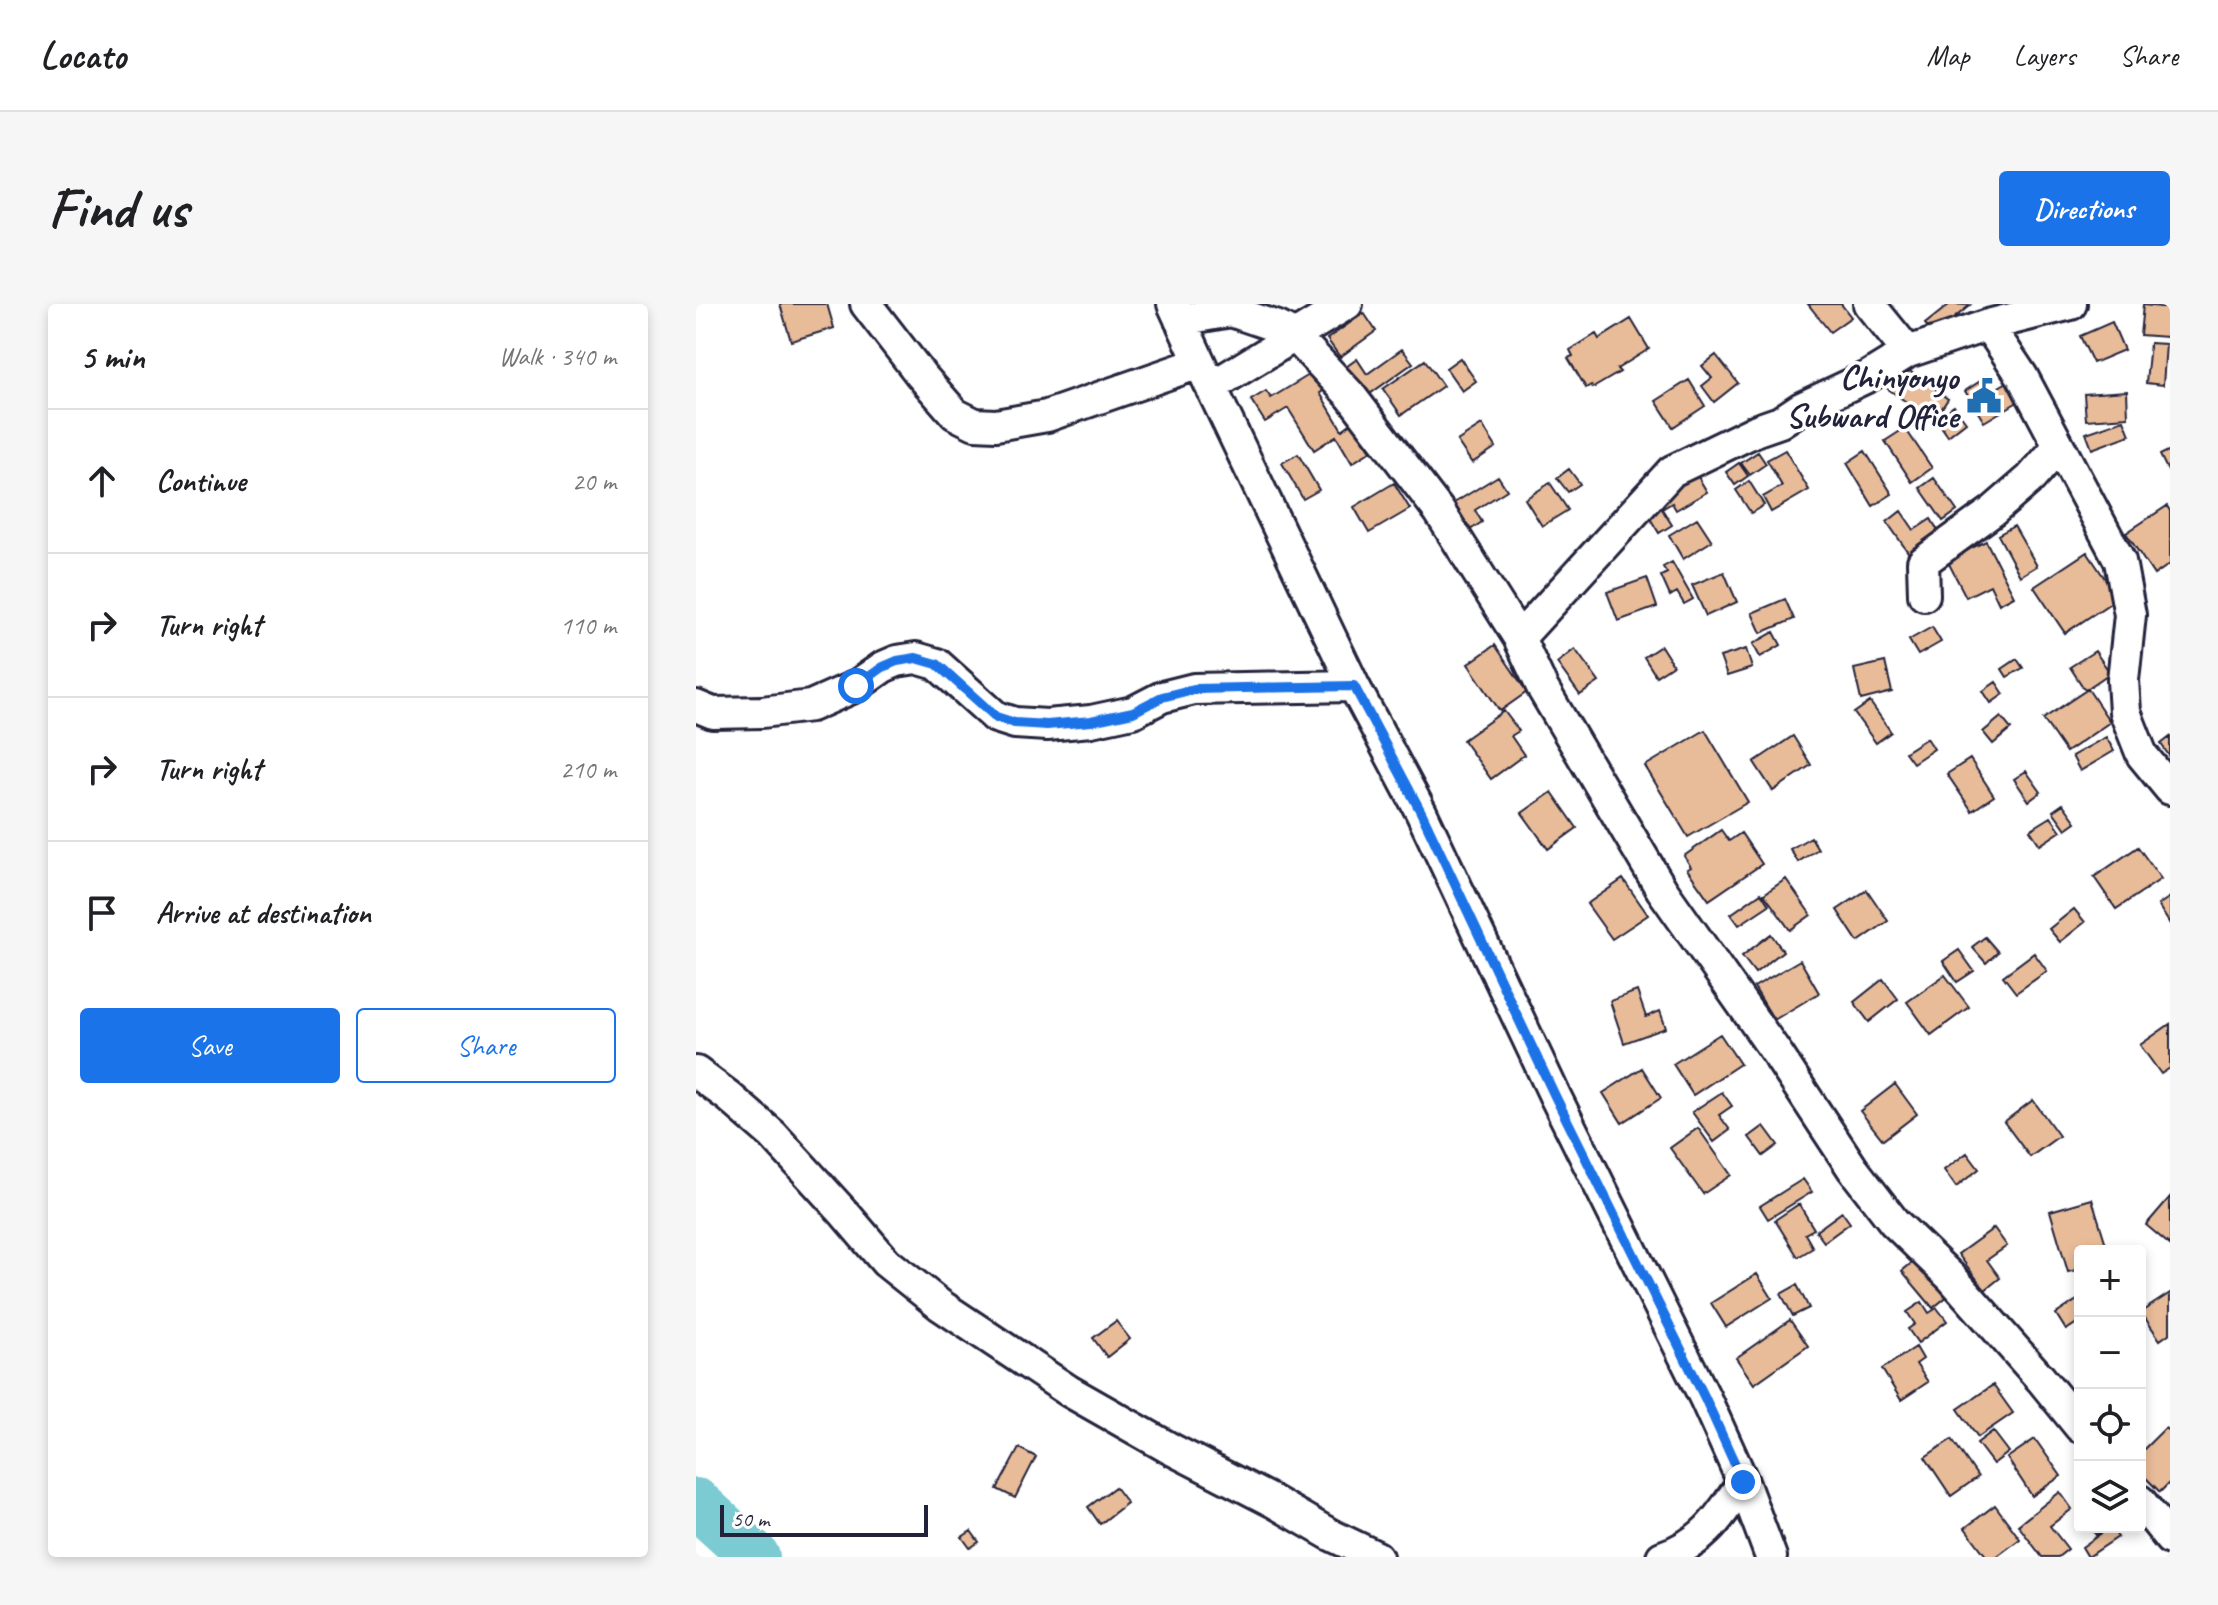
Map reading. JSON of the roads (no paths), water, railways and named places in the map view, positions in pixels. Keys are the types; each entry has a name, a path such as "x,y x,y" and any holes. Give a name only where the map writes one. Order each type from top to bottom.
{"street":[{"path":"866,304 955,414 975,424 996,425 1047,416 1205,375 1295,336 1347,304"},
{"path":"1869,304 1908,352"},
{"path":"1519,638 1672,471 1780,422 1908,352 1988,325 2071,304"},
{"path":"1771,1557 1743,1482 1705,1398 1555,1096 1421,812 1354,686 1176,312 1231,311 1278,327 1295,336 1351,396 1439,511 1519,638 1543,689 1662,890 1778,1055 1853,1169 1894,1222 1952,1278 2074,1420"},
{"path":"1988,325 2022,376 2120,561 2130,615 2123,680 2125,712 2142,755 2170,789"},
{"path":"1924,595 1923,562 1993,511 2031,478 2059,446"},
{"path":"696,706 713,713 762,712 811,706 856,686 883,667 916,658 937,664 996,717 1015,723 1047,725 1091,721 1133,712 1162,697 1194,689 1354,686"},
{"path":"696,1072 773,1135 886,1262 940,1305 1069,1391 1171,1449 1377,1557"},
{"path":"1672,1555 1708,1531 1743,1482"},
{"path":"2146,1509 2170,1539"}],"waterway":[{"path":"696,1503 755,1557"}],"place":[{"name":"Chinyonyo Subward Office","path":"1984,396"}]}
